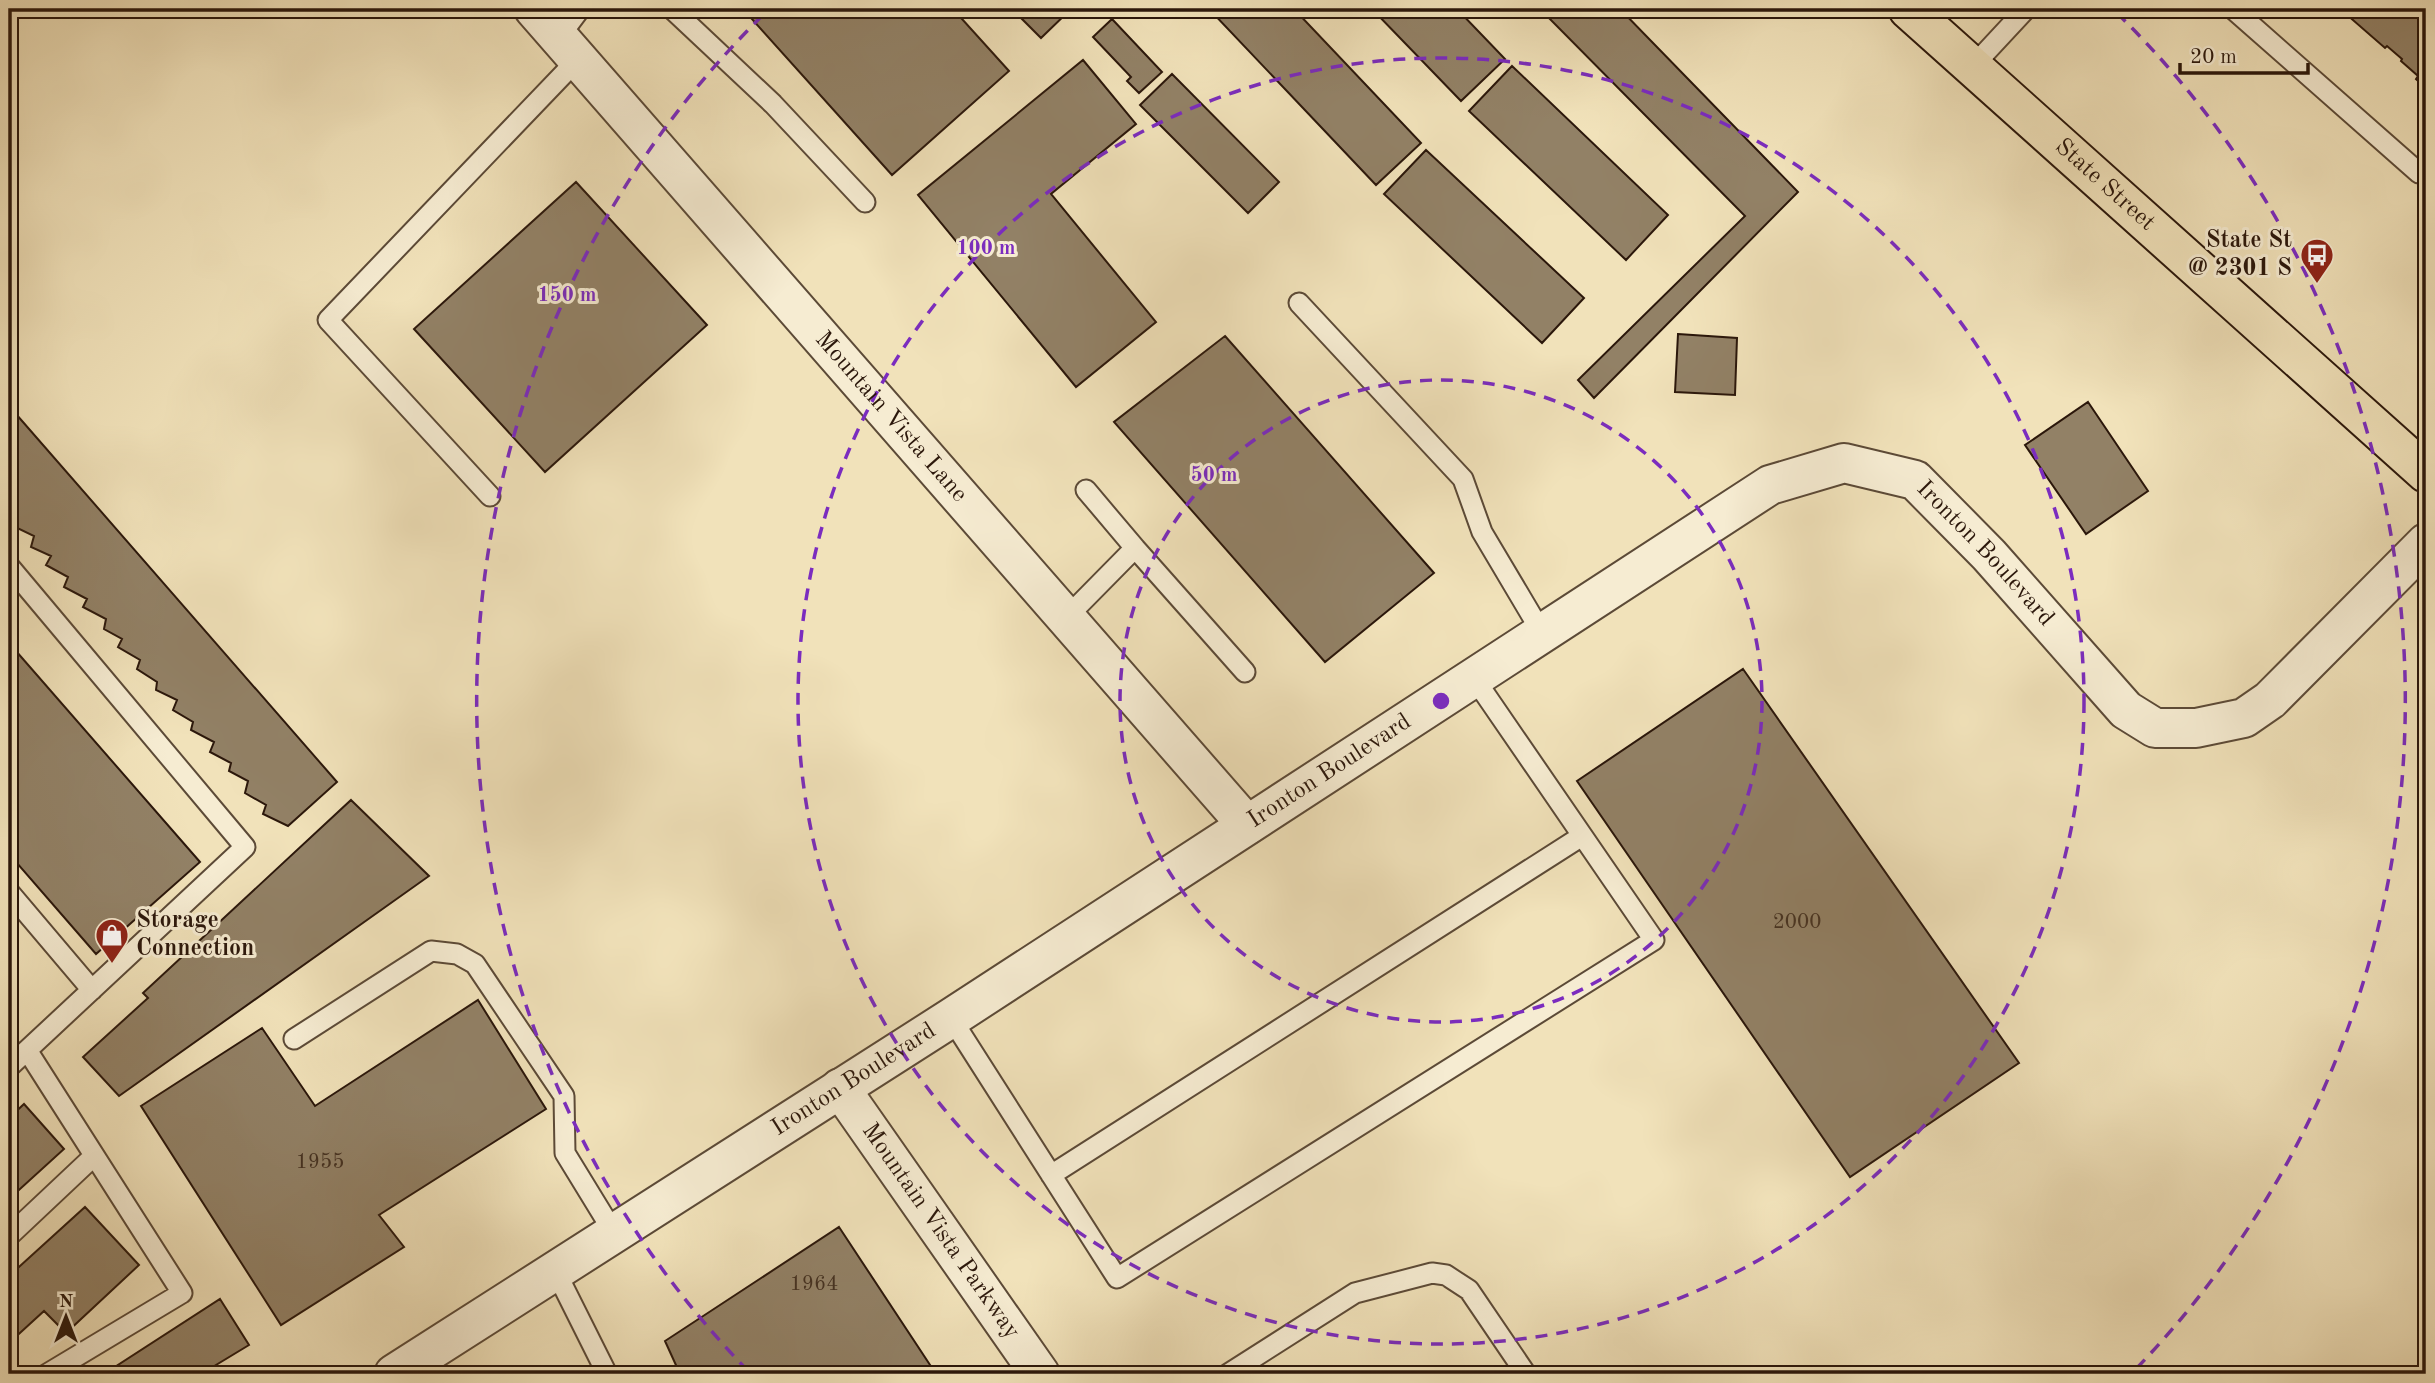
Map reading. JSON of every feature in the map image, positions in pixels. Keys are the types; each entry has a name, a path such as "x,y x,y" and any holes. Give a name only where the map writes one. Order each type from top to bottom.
{"main road":[{"name":"State Street","path":"1909,9 2426,472"}],"street":[{"name":"Mountain Vista Lane","path":"534,9 572,35 1065,619 1247,825"},
{"name":"Ironton Boulevard","path":"394,1374 951,1018 1770,485 1844,463 1915,480 1989,555 2126,710 2154,728 2196,728 2244,718 2270,700 2426,543"},
{"name":"Mountain Vista Parkway","path":"840,1088 1040,1374"}],"lane":[{"path":"672,9 773,104 865,202"},
{"path":"1973,66 2026,9"},
{"path":"2234,9 2419,173 2426,172"},
{"path":"490,496 328,320 572,35"},
{"path":"1298,303 1463,479 1482,532 1542,633"},
{"path":"1086,489 1245,672"},
{"path":"1065,619 1135,548"},
{"path":"9,566 245,847 9,1067"},
{"path":"951,1018 1117,1278 1654,940 1474,678"},
{"path":"1051,1175 1582,836"},
{"path":"9,892 92,990"},
{"path":"294,1039 431,951 457,954 475,964 564,1096 565,1153 614,1233"},
{"path":"27,1050 182,1293 47,1374"},
{"path":"9,1236 94,1156"},
{"path":"555,1270 607,1374"},
{"path":"1228,1374 1355,1293 1432,1273 1446,1275 1469,1290 1525,1374"}],"building":[{"path":"743,9 953,9 1009,71 892,175"},
{"path":"1012,9 1071,9 1041,38"},
{"path":"1209,9 1294,9 1421,143 1376,185"},
{"path":"1372,9 1457,9 1505,59 1461,101"},
{"path":"1540,9 1620,9 1798,192 1594,398 1578,380 1745,216"},
{"path":"2344,9 2426,9 2426,88 2402,59 2387,46 2385,48 2346,14 2348,12"},
{"path":"1112,19 1162,72 1139,93 1127,81 1131,77 1093,37"},
{"path":"1083,60 1136,124 1051,194 1156,322 1076,387 918,195"},
{"path":"1512,66 1668,215 1626,260 1469,111"},
{"path":"1172,74 1279,182 1248,213 1140,105"},
{"path":"1426,150 1584,298 1542,343 1384,194"},
{"path":"576,182 707,325 545,472 414,329"},
{"path":"1678,334 1737,338 1735,395 1675,392"},
{"path":"1225,336 1434,573 1325,662 1114,422"},
{"path":"2088,402 2148,491 2086,534 2025,445"},
{"path":"9,406 337,782 288,826 263,814 266,805 245,793 248,781 229,771 231,763 210,752 214,742 191,730 193,722 173,710 177,700 156,690 157,682 137,669 140,660 118,647 122,639 104,629 106,619 83,607 87,599 64,587 68,577 46,565 51,556 31,547 34,536 11,525 15,515 9,512"},
{"path":"9,643 200,862 96,954 9,854"},
{"path":"1743,669 2019,1063 1850,1177 1577,781"},
{"path":"351,800 429,876 119,1096 83,1057 148,998 143,993"},
{"path":"478,1000 546,1109 379,1215 404,1247 281,1325 141,1106 262,1028 315,1106"},
{"path":"24,1104 64,1149 9,1199 9,1118"},
{"path":"85,1207 139,1265 66,1333 44,1311 9,1343 9,1276"},
{"path":"839,1227 936,1374 680,1374 665,1341"},
{"path":"220,1299 249,1345 201,1374 104,1374"}],"place":[{"name":"State St @ 2301 S","path":"2317,285"},
{"name":"Storage Connection","path":"112,965"}]}
